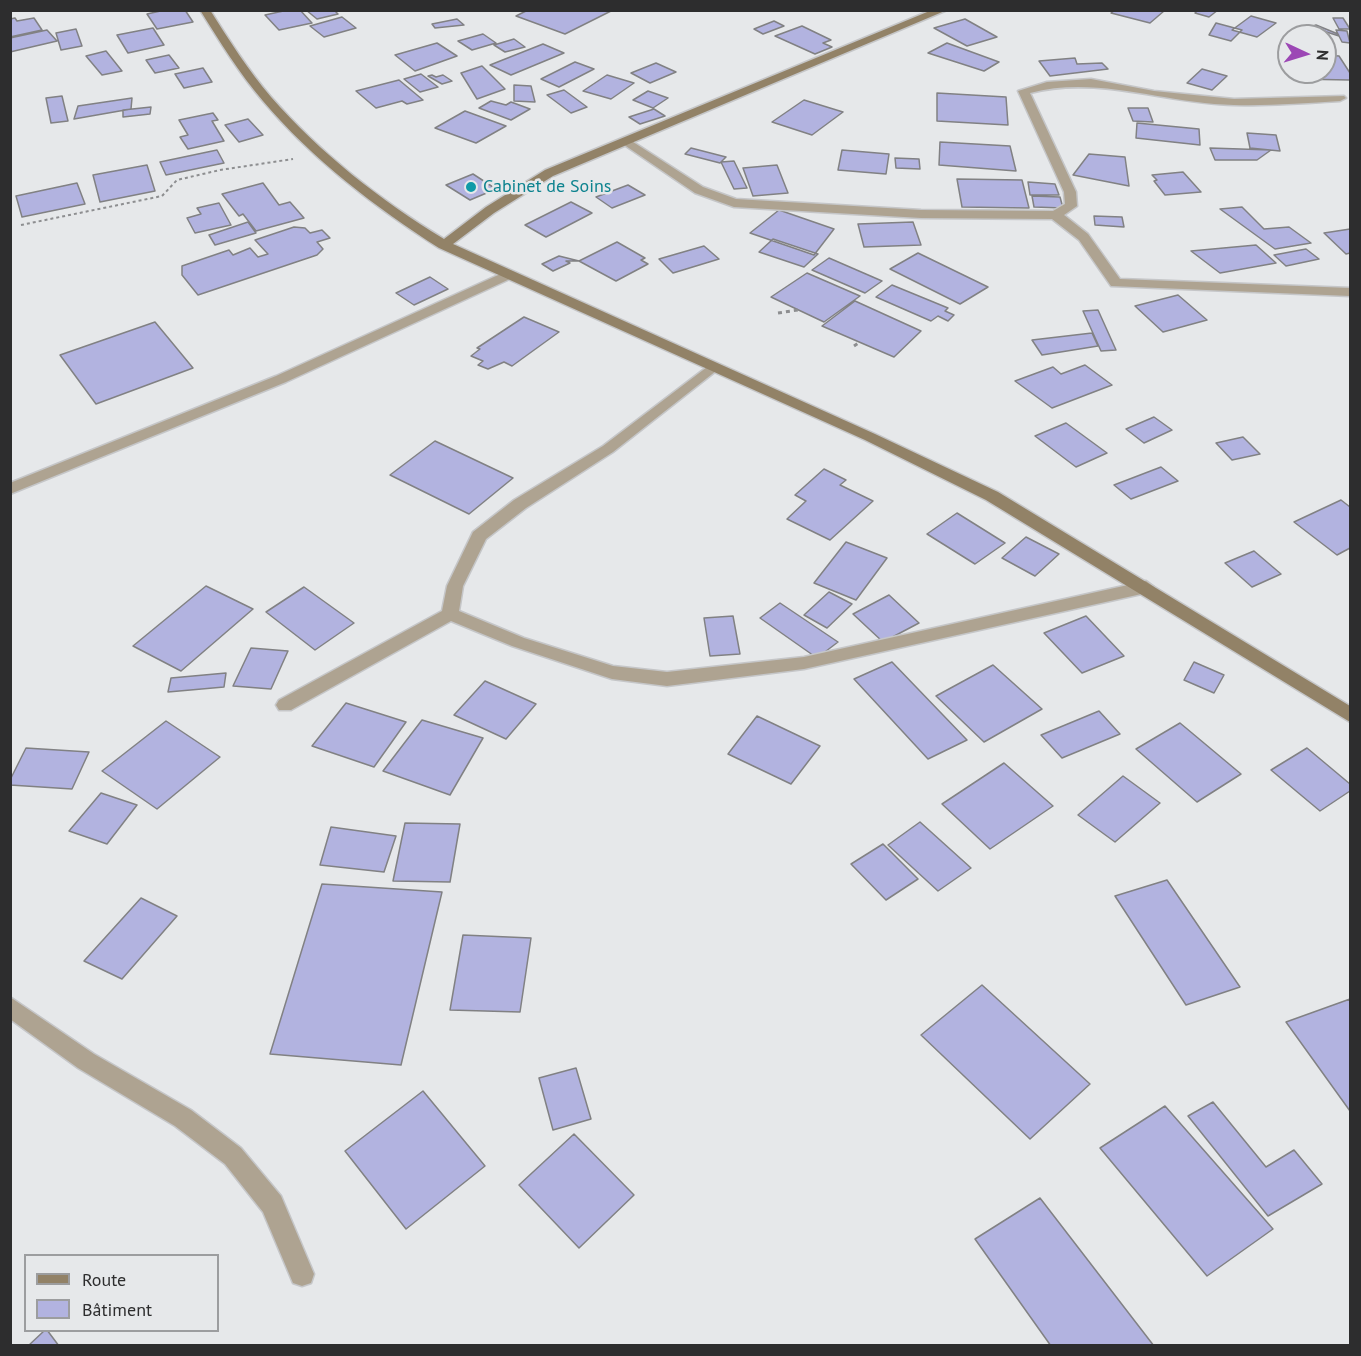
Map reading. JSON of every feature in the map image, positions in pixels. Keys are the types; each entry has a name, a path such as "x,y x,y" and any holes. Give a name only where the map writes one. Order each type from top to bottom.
{"main road":[{"path":"205,10 235,58 268,100 323,154 397,216 444,245 711,368 870,437 992,496 1146,587 1350,715"},
{"path":"444,245 490,210 549,173 942,10"}],"street":[{"path":"1055,215 1071,206 1072,194 1042,136 1024,91 1047,85 1091,82 1154,94 1234,102 1340,98"},
{"path":"626,142 699,190 734,203 921,214 1055,215 1074,224 1083,233 1103,269 1116,283 1350,292"},
{"path":"10,489 133,437 281,379 507,275"},
{"path":"450,614 455,586 479,536 520,504 608,449 711,368"},
{"path":"450,614 518,642 612,672 668,679 804,663 1146,587"},
{"path":"285,705 450,614"},
{"path":"10,1006 86,1061 183,1118 233,1156 272,1204 302,1274"}],"path":[{"path":"21,225 162,196 177,180 220,170 323,154"},
{"path":"778,313 798,310"},
{"path":"854,346 860,342"}],"building":[{"path":"165,10 185,10 193,22 157,29 147,14"},
{"path":"300,10 312,23 279,30 265,15"},
{"path":"306,10 334,10 338,14 317,19"},
{"path":"528,10 613,10 565,34 516,16"},
{"path":"1115,10 1164,11 1150,23 1111,13"},
{"path":"1195,10 1218,10 1209,17 1195,13 1197,11"},
{"path":"1251,16 1276,23 1257,37 1232,30"},
{"path":"342,17 356,28 324,37 310,26"},
{"path":"15,18 17,21 34,18 42,30 10,37 10,19"},
{"path":"1333,18 1343,18 1350,29 1339,29"},
{"path":"457,19 464,25 435,28 432,24"},
{"path":"965,19 997,37 967,46 934,28"},
{"path":"774,21 784,26 763,34 754,29"},
{"path":"1216,23 1242,30 1231,41 1209,35"},
{"path":"802,26 831,40 823,43 832,47 815,54 775,36"},
{"path":"153,28 164,45 128,53 117,35"},
{"path":"76,29 82,46 61,50 56,33"},
{"path":"47,30 57,41 10,52 10,38"},
{"path":"1337,30 1347,31 1350,43 1342,42"},
{"path":"483,34 496,43 472,50 458,41"},
{"path":"514,39 525,47 505,52 494,45"},
{"path":"437,43 457,56 415,71 395,55"},
{"path":"947,43 999,62 984,71 928,53"},
{"path":"543,44 564,53 511,75 490,65"},
{"path":"106,51 122,71 102,75 86,56"},
{"path":"169,55 179,68 155,73 146,60"},
{"path":"1337,56 1350,73 1350,80 1337,80"},
{"path":"1075,58 1077,64 1102,63 1108,69 1050,76 1039,61"},
{"path":"575,62 594,69 559,87 541,79"},
{"path":"656,63 676,72 650,83 631,73"},
{"path":"482,66 505,89 477,99 461,73"},
{"path":"203,68 212,82 184,88 175,74"},
{"path":"1202,69 1227,76 1212,90 1187,83"},
{"path":"421,74 438,87 420,92 404,79"},
{"path":"443,75 452,81 442,84 428,76 436,77"},
{"path":"607,75 634,83 611,99 583,91"},
{"path":"399,80 423,100 407,104 402,101 376,108 356,91"},
{"path":"514,85 531,86 535,102 514,101"},
{"path":"564,90 587,107 571,113 547,95"},
{"path":"648,91 668,98 653,108 633,100"},
{"path":"937,93 1006,97 1008,125 937,121"},
{"path":"62,96 68,121 51,123 46,98"},
{"path":"132,98 131,109 74,119 78,106"},
{"path":"804,100 843,112 812,135 772,122"},
{"path":"491,101 506,105 511,102 530,109 511,120 479,108"},
{"path":"151,107 150,114 123,117 123,110"},
{"path":"1128,108 1148,108 1153,122 1133,121"},
{"path":"654,109 665,116 640,124 629,117"},
{"path":"465,111 506,126 476,143 435,128"},
{"path":"213,113 218,120 212,121 224,141 188,149 180,137 188,135 179,120"},
{"path":"248,119 263,135 239,142 225,125"},
{"path":"1137,123 1199,129 1200,145 1136,138"},
{"path":"1247,133 1276,135 1280,151 1250,148"},
{"path":"940,142 1010,146 1016,171 939,165"},
{"path":"691,148 726,157 720,163 685,154"},
{"path":"1210,148 1271,150 1257,160 1215,160"},
{"path":"217,150 224,163 166,175 160,162"},
{"path":"842,150 889,154 886,174 838,170"},
{"path":"1089,154 1125,157 1129,186 1073,175"},
{"path":"895,158 919,159 920,169 896,168"},
{"path":"734,161 747,188 734,189 721,162"},
{"path":"147,165 155,191 100,202 93,175"},
{"path":"777,165 788,193 753,196 743,168"},
{"path":"1183,172 1201,192 1165,195 1152,175"},
{"name":"Cabinet de Soins","path":"473,174 496,189 470,200 446,185"},
{"path":"957,179 1022,180 1029,208 962,207"},
{"path":"1028,182 1055,184 1059,195 1030,195"},
{"path":"77,183 85,204 22,217 16,196"},
{"path":"263,183 279,205 290,202 304,218 256,231 243,214 239,216 222,194"},
{"path":"628,185 645,195 612,208 596,197"},
{"path":"1032,196 1060,197 1063,208 1034,207"},
{"path":"571,202 592,213 546,237 525,225"},
{"path":"219,203 231,225 195,233 187,218 201,214 197,208"},
{"path":"1242,207 1264,229 1289,227 1311,243 1275,249 1220,209"},
{"path":"779,210 834,229 814,255 750,233"},
{"path":"1094,216 1122,217 1124,227 1095,225"},
{"path":"248,222 256,233 215,245 209,235"},
{"path":"913,222 921,245 864,247 858,224"},
{"path":"294,227 305,228 310,233 322,230 330,238 317,242 323,249 317,255 198,295 182,275 182,266 229,250 233,255 250,248 258,257 268,254 255,240"},
{"path":"1350,229 1350,253 1346,254 1324,233"},
{"path":"773,239 818,254 804,267 759,252"},
{"path":"617,242 645,258 641,260 648,264 616,281 579,261"},
{"path":"1256,245 1276,263 1220,273 1191,251"},
{"path":"704,246 719,259 673,273 659,259"},
{"path":"1306,249 1319,259 1286,266 1274,255"},
{"path":"918,253 988,287 960,304 890,269"},
{"path":"559,256 579,261 566,261 570,263 553,271 542,264"},
{"path":"829,258 882,281 865,293 812,270"},
{"path":"807,273 860,296 824,322 771,297"},
{"path":"430,277 448,289 414,305 396,293"},
{"path":"892,285 948,308 945,311 954,315 948,321 938,316 931,321 876,297"},
{"path":"1178,295 1207,320 1163,332 1135,306"},
{"path":"855,301 921,331 894,357 822,326"},
{"path":"1098,310 1116,350 1101,351 1083,311"},
{"path":"524,317 559,332 512,366 504,362 488,369 478,365 483,361 471,356 480,349 477,348"},
{"path":"155,322 193,368 96,404 60,355"},
{"path":"1092,333 1098,346 1042,355 1032,340"},
{"path":"1085,365 1112,385 1052,408 1015,381 1053,367 1061,374"},
{"path":"1154,417 1172,430 1144,443 1126,429"},
{"path":"1066,423 1107,453 1076,467 1035,436"},
{"path":"1243,437 1260,454 1232,460 1216,443"},
{"path":"435,441 513,478 469,514 390,475"},
{"path":"1161,467 1178,481 1131,499 1114,485"},
{"path":"824,469 846,480 840,485 873,501 830,540 787,519 806,501 795,495"},
{"path":"1341,500 1350,507 1350,548 1337,555 1294,522"},
{"path":"957,513 1005,543 975,564 927,534"},
{"path":"1026,537 1059,554 1035,576 1002,558"},
{"path":"846,542 887,558 856,600 814,583"},
{"path":"1254,551 1281,574 1252,587 1225,563"},
{"path":"206,586 253,609 181,671 133,646"},
{"path":"304,587 354,623 315,650 266,612"},
{"path":"829,592 852,604 827,628 804,615"},
{"path":"889,595 919,623 883,642 853,614"},
{"path":"780,603 838,642 817,658 760,618"},
{"path":"733,616 740,654 710,656 704,618"},
{"path":"1086,616 1124,656 1082,673 1044,633"},
{"path":"251,648 288,651 271,689 233,686"},
{"path":"892,662 967,740 928,759 854,679"},
{"path":"1194,662 1224,675 1214,693 1184,680"},
{"path":"993,665 1042,709 984,742 936,696"},
{"path":"226,673 224,687 168,692 171,678"},
{"path":"485,681 536,704 506,739 454,715"},
{"path":"346,703 406,722 374,767 312,746"},
{"path":"1099,711 1120,734 1062,758 1041,735"},
{"path":"757,716 820,746 791,784 728,754"},
{"path":"422,720 483,738 450,795 383,771"},
{"path":"166,721 220,757 157,809 102,771"},
{"path":"1180,723 1241,774 1197,802 1136,749"},
{"path":"26,748 89,752 72,789 10,785 10,780"},
{"path":"1307,748 1350,784 1350,791 1320,811 1271,770"},
{"path":"1004,763 1053,806 990,849 942,804"},
{"path":"1123,776 1160,803 1115,842 1078,815"},
{"path":"101,793 137,805 107,844 69,831"},
{"path":"920,822 971,868 938,891 888,845"},
{"path":"405,823 460,824 450,882 393,881"},
{"path":"331,827 396,836 384,872 320,865"},
{"path":"883,844 918,879 886,900 851,864"},
{"path":"1167,880 1240,987 1186,1005 1115,896"},
{"path":"322,884 442,892 401,1065 270,1054"},
{"path":"141,898 177,916 122,979 84,961"},
{"path":"463,935 531,938 520,1012 450,1010"},
{"path":"982,985 1090,1084 1030,1139 921,1035"},
{"path":"1350,999 1350,1111 1286,1022"},
{"path":"576,1068 591,1119 553,1130 539,1078"},
{"path":"423,1091 485,1166 406,1229 345,1151"},
{"path":"1213,1102 1266,1167 1294,1150 1322,1184 1268,1216 1188,1116"},
{"path":"1165,1106 1273,1229 1207,1276 1100,1148"},
{"path":"574,1134 634,1195 579,1248 519,1185"},
{"path":"1040,1198 1154,1346 1051,1346 975,1239"},
{"path":"43,1332 48,1332 59,1346 28,1346"}],"place":[{"name":"Cabinet de Soins","path":"471,187"}]}
